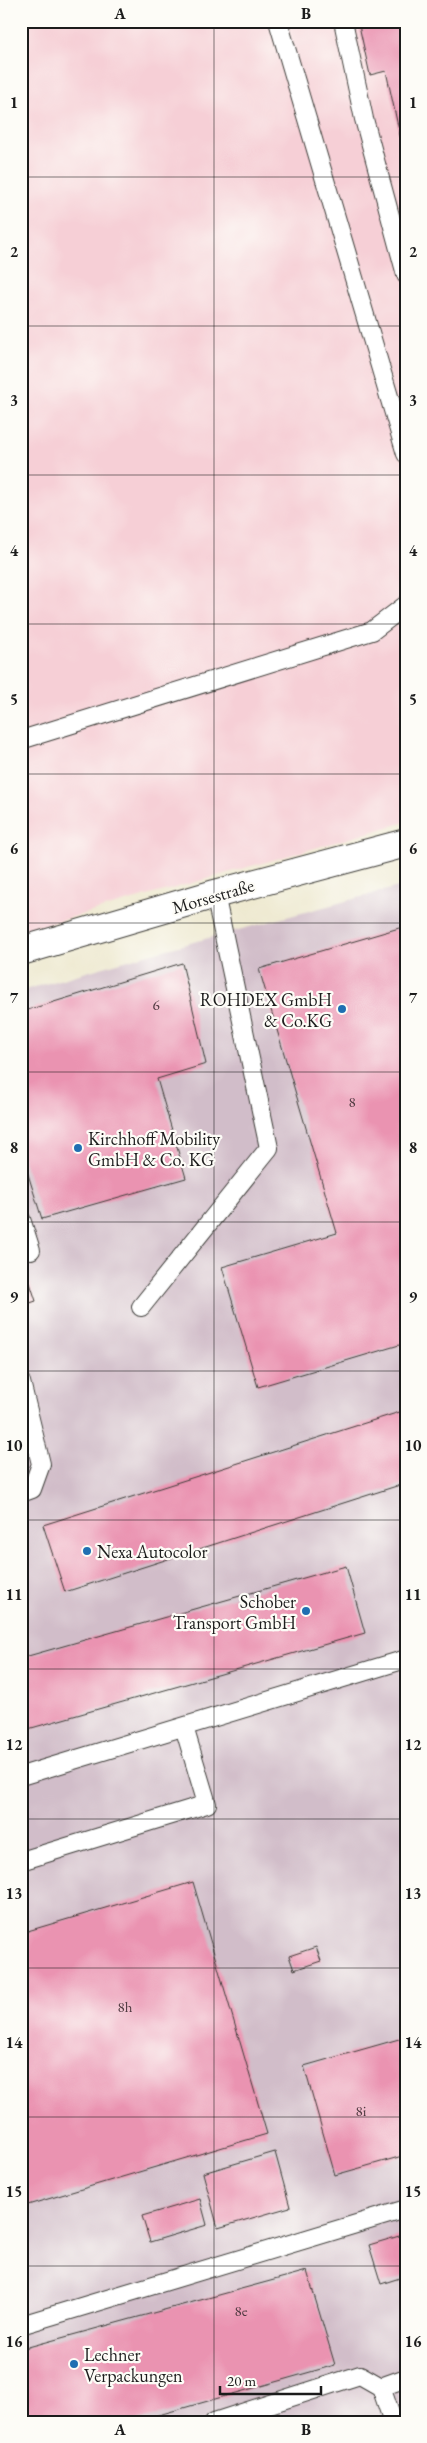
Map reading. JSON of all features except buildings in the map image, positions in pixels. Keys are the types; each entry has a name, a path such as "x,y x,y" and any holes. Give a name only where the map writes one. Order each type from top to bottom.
{"street":[{"name":"Morsestraße","path":"21,951 215,894 406,843"}],"lane":[{"path":"278,21 406,454"},
{"path":"343,21 364,119 406,275"},
{"path":"21,740 372,631 406,606"},
{"path":"141,1307 269,1148 215,894"},
{"path":"21,1219 31,1250"},
{"path":"21,1382 41,1464 32,1490 21,1493"},
{"path":"21,1776 406,1659"},
{"path":"21,1861 207,1804 184,1727"},
{"path":"21,2325 406,2209"},
{"path":"214,2422 360,2375 381,2386 393,2422"},
{"path":"381,2386 406,2378"}],"shaded area":[{"path":"21,21 406,21 406,822 21,932"},
{"path":"406,885 406,2422 21,2422 21,991 149,954"}],"place":[{"name":"ROHDEX GmbH & Co.KG","path":"342,1009"},
{"name":"Kirchhoff Mobility GmbH & Co. KG","path":"78,1148"},
{"name":"Nexa Autocolor","path":"87,1551"},
{"name":"Schober Transport GmbH","path":"306,1611"},
{"name":"Lechner Verpackungen","path":"74,2364"}]}
